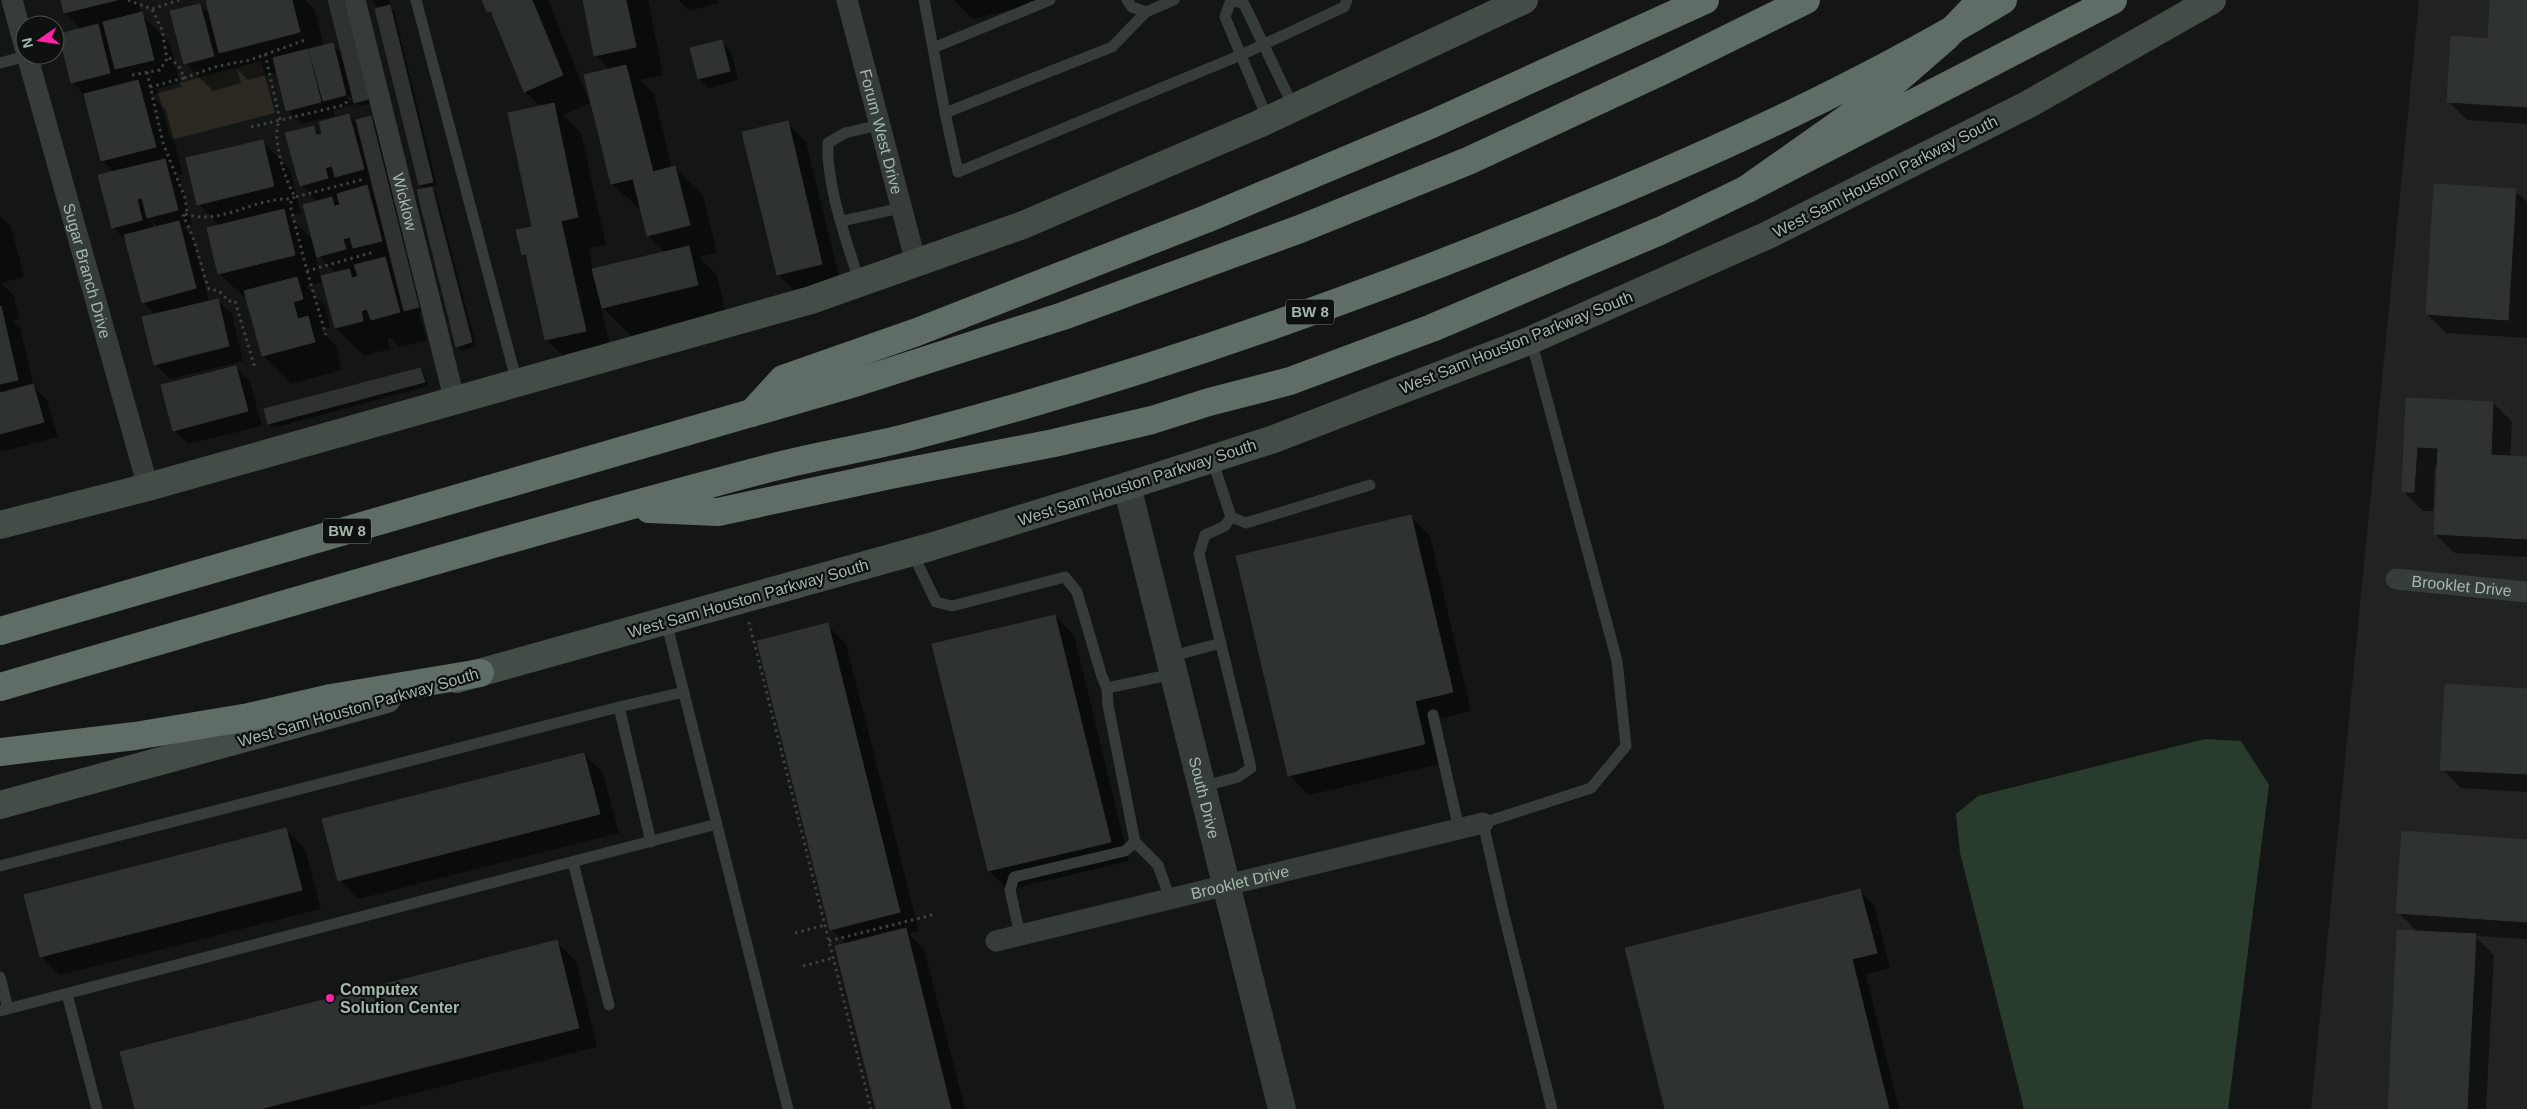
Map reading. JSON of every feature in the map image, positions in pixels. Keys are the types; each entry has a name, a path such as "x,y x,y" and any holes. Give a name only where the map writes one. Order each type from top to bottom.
{"highway":[{"path":"752,413 783,379 927,328 1206,219 1449,117 1705,0"},
{"name":"BW 8","path":"0,631 858,382 1063,316 1300,229 1468,161 1664,70 1806,0"},
{"path":"1747,189 1876,98 1945,38 1981,0"},
{"name":"BW 8","path":"0,687 627,507 775,467 904,438 1105,381 1237,339 1450,262 1648,180 1782,119 1960,26 2002,0"},
{"path":"627,507 718,512 890,475 1054,444 1152,420 1209,402 1290,381 1441,324 1618,250 1747,189 2113,0"},
{"path":"0,752 135,736 249,717 331,698 480,673"}],"main road":[{"path":"0,525 148,487 455,402 811,300 1023,224 1268,120 1524,0"},
{"name":"West Sam Houston Parkway South","path":"0,805 912,552 1274,439 1531,340 1776,231 2027,105 2212,0"}],"street":[{"name":"Sugar Branch Drive","path":"12,0 16,15"},
{"name":"Wicklow","path":"355,0 455,402"},
{"name":"Forum West Drive","path":"847,0 916,263"},
{"name":"Sugar Branch Drive","path":"29,65 148,487"},
{"name":"South Drive","path":"1127,486 1282,1109"},
{"name":"Brooklet Drive","path":"2396,579 2527,592"},
{"name":"Brooklet Drive","path":"996,941 1484,824"}],"lane":[{"path":"416,0 517,383"},
{"path":"924,0 958,172 1264,45 1344,7 1347,0"},
{"path":"933,48 1050,0"},
{"path":"1127,0 1132,7 1146,12"},
{"path":"946,114 1112,47 1146,12 1174,0"},
{"path":"1268,120 1225,17 1232,0 1244,4 1294,108"},
{"path":"0,63 15,57"},
{"path":"860,283 842,221 828,156 828,144 846,133 879,125"},
{"path":"842,221 901,208"},
{"path":"1531,340 1617,661 1626,746 1591,788 1484,824 1501,903 1552,1109"},
{"path":"1212,459 1231,517"},
{"path":"1231,517 1246,523 1370,484"},
{"path":"1201,787 1238,777 1251,768 1199,554 1205,535 1225,526 1231,517"},
{"path":"912,552 936,602 952,606 1065,577 1077,592 1107,688 1108,705 1135,842 1158,865 1170,898"},
{"path":"666,621 788,1109"},
{"path":"1107,688 1171,665 1220,643"},
{"path":"0,866 684,692"},
{"path":"619,707 651,842"},
{"path":"1433,715 1459,829"},
{"path":"0,976 4,1010 717,824"},
{"path":"1020,935 1010,890 1014,877 1125,851 1135,842"},
{"path":"573,862 609,1005"},
{"path":"67,994 97,1109"}],"path":[{"path":"128,0 152,9 179,0"},
{"path":"132,75 162,68 166,59 162,30 152,9"},
{"path":"150,87 218,66 250,60 305,40"},
{"path":"166,54 179,66 184,78"},
{"path":"265,54 280,121 278,128 280,156 293,198 306,271 326,335"},
{"path":"147,72 163,143 185,198 187,212 183,216 191,232 209,289 219,291 229,301 235,301 255,368"},
{"path":"251,127 344,105 350,98"},
{"path":"185,214 209,218 253,205 293,198 365,179"},
{"path":"306,271 374,252"},
{"path":"743,599 871,1109"},
{"path":"829,941 936,914"},
{"path":"795,933 825,925"},
{"path":"803,966 833,958"}],"shaded area":[{"path":"2419,0 2527,0 2527,1109 2311,1109"},
{"path":"261,61 275,113 171,140 157,89"},
{"path":"2205,739 2241,741 2269,785 2228,1109 2024,1109 1960,853 1956,814 1978,796"}],"building":[{"path":"61,0 117,0 64,13"},
{"path":"292,0 300,32 219,53 206,1"},
{"path":"328,0 344,0 369,99 354,103"},
{"path":"482,0 532,0 563,75 524,92 491,11 487,12"},
{"path":"583,0 626,0 636,47 594,56"},
{"path":"2490,0 2527,0 2527,107 2447,102 2451,36 2488,39"},
{"path":"200,4 214,56 184,64 170,11"},
{"path":"390,5 433,182 419,185 375,9"},
{"path":"142,12 154,60 115,69 103,22"},
{"path":"98,24 110,73 71,83 65,58 65,32"},
{"path":"722,40 730,71 698,79 690,48"},
{"path":"333,43 346,95 323,101 309,49"},
{"path":"308,49 321,102 286,111 273,58"},
{"path":"626,65 653,172 675,166 690,225 647,236 633,179 611,184 584,75"},
{"path":"138,80 156,147 101,161 84,94"},
{"path":"554,103 578,217 561,221 586,331 545,340 526,254 522,255 516,230 532,227 508,113"},
{"path":"349,114 364,169 335,177 332,166 325,168 328,178 300,186 285,133 314,126 316,135 322,134 319,122"},
{"path":"371,116 419,307 404,311 356,120"},
{"path":"788,121 822,264 777,275 742,132"},
{"path":"263,140 274,186 197,205 186,158"},
{"path":"165,159 178,210 147,218 142,198 137,199 142,220 112,228 98,175"},
{"path":"2434,184 2516,189 2508,320 2426,314"},
{"path":"367,185 382,241 353,248 350,237 343,239 346,249 317,257 303,205 332,197 334,206 340,205 337,194"},
{"path":"432,187 472,342 456,347 417,190"},
{"path":"284,209 295,255 218,274 207,228"},
{"path":"179,221 196,288 142,303 124,235"},
{"path":"689,246 698,285 602,308 592,269"},
{"path":"385,257 400,312 371,320 367,309 361,311 363,321 335,328 321,276 349,269 352,278 358,276 354,265"},
{"path":"297,277 303,299 293,302 298,319 308,316 315,342 262,356 244,291"},
{"path":"218,299 229,346 154,365 142,317"},
{"path":"0,307 18,380 0,384"},
{"path":"236,366 248,411 173,431 161,385"},
{"path":"420,368 425,382 268,424 264,409"},
{"path":"33,384 44,422 0,434 0,393"},
{"path":"2406,398 2493,402 2491,455 2527,457 2527,539 2434,534 2438,448 2417,447 2414,492 2402,492"},
{"path":"1411,515 1453,692 1415,701 1425,744 1288,776 1236,556"},
{"path":"1055,615 1111,842 988,871 932,644"},
{"path":"828,623 900,912 830,930 757,641"},
{"path":"2445,684 2527,689 2527,774 2440,770"},
{"path":"584,753 600,814 338,881 322,819"},
{"path":"286,828 302,890 40,957 24,895"},
{"path":"2402,831 2527,840 2527,922 2396,913"},
{"path":"1860,889 1877,953 1852,959 1889,1109 1665,1109 1625,948"},
{"path":"906,928 951,1109 876,1109 835,946"},
{"path":"2397,930 2476,934 2467,1109 2388,1109"},
{"path":"557,940 579,1028 260,1109 135,1109 120,1052"}],"place":[{"name":"Computex Solution Center","path":"330,998"}]}
